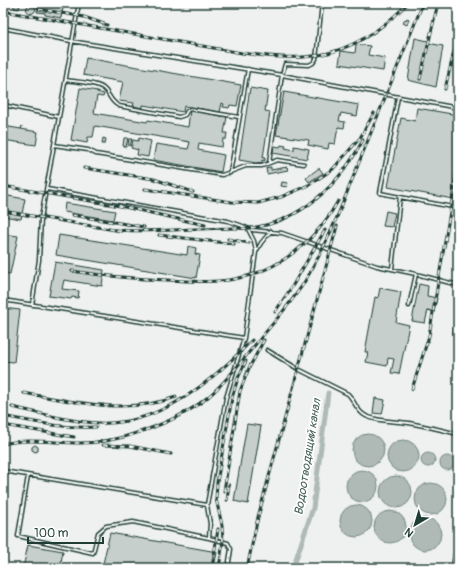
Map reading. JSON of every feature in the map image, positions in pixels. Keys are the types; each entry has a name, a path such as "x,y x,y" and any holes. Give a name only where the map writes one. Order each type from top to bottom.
{"lane":[{"path":"32,305 39,260 41,218 66,80 78,3"},
{"path":"136,3 153,5"},
{"path":"269,163 282,75 285,64 309,65 316,59 322,3"},
{"path":"3,28 71,41 248,69 458,108"},
{"path":"230,172 248,69"},
{"path":"66,80 100,86 105,89 112,101 120,106 179,117 184,115 190,109 239,117"},
{"path":"398,97 380,193 458,208"},
{"path":"3,105 59,117"},
{"path":"54,145 88,150 96,154 222,175 246,166 259,167 277,160 304,164"},
{"path":"47,189 228,221 254,231 272,231 282,233 359,260 458,285"},
{"path":"392,269 400,197"},
{"path":"208,538 210,524 207,505 226,398 244,338 256,252 254,240 248,228"},
{"path":"256,252 261,243 272,231"},
{"path":"409,306 416,274"},
{"path":"3,300 244,338"},
{"path":"458,311 455,333 458,350"},
{"path":"267,350 348,394 358,410 366,416 375,419 417,425 458,434"},
{"path":"3,471 207,505"},
{"path":"28,476 18,536 93,553 98,533 106,526 133,522 226,542 230,544 231,550 228,568"},
{"path":"453,568 458,534"}],"shaded area":[{"path":"3,3 458,3 458,568 3,568"},
{"path":"365,434 371,434 381,441 384,450 383,456 377,463 371,466 365,466 355,459 352,453 352,447 359,437"},
{"path":"400,440 406,440 416,447 419,456 418,462 412,469 406,472 400,472 390,465 387,459 387,453 394,443"},
{"path":"425,453 431,453 435,457 435,463 431,467 425,467 421,463 421,457"},
{"path":"444,456 450,456 454,460 454,466 450,470 444,470 440,466 440,460"},
{"path":"359,470 365,470 375,477 378,486 377,492 371,499 365,502 359,502 349,495 346,489 346,483 353,473"},
{"path":"393,476 399,476 409,483 412,492 411,498 405,505 399,508 393,508 383,501 380,495 380,489 387,479"},
{"path":"428,483 434,483 444,490 447,499 446,505 440,512 434,515 428,515 418,508 415,502 415,496 422,486"},
{"path":"353,505 359,505 369,512 372,521 371,527 365,534 359,537 353,537 343,530 340,524 340,518 347,508"},
{"path":"387,511 393,511 403,518 406,527 405,533 399,540 393,543 387,543 377,536 374,530 374,524 381,514"},
{"path":"422,518 428,518 438,525 441,534 440,540 434,547 428,550 422,550 412,543 409,537 409,531 416,521"}],"building":[{"path":"3,3 20,3 19,9 14,8 14,5"},
{"path":"29,3 64,3 61,18 37,12 38,4"},
{"path":"31,4 36,9 31,14 26,9"},
{"path":"407,18 409,19 407,25 403,23"},
{"path":"415,38 428,41 428,43 443,46 436,87 408,80"},
{"path":"356,44 370,46 368,55 385,58 383,71 339,64 341,51 355,53"},
{"path":"454,55 458,56 458,67 452,66"},
{"path":"86,58 241,85 237,106 230,105 229,108 223,107 224,104 222,103 220,112 184,106 183,112 143,105 143,108 133,106 134,103 119,101 123,82 83,75"},
{"path":"80,88 97,91 104,94 103,97 97,96 94,113 188,127 190,110 227,117 224,133 227,133 226,139 223,139 222,147 199,143 198,150 224,155 221,172 153,160 156,144 188,149 190,142 95,126 93,137 88,137 87,143 71,140"},
{"path":"250,88 268,91 265,111 270,112 263,158 265,158 265,161 262,160 262,164 239,160"},
{"path":"284,92 359,105 357,116 341,113 339,121 345,122 344,128 338,127 335,144 329,143 328,149 308,145 309,140 276,135"},
{"path":"417,108 458,115 458,169 453,199 388,187 401,118 415,121"},
{"path":"3,126 38,132 36,145 3,140"},
{"path":"103,138 106,139 105,144 102,144"},
{"path":"124,138 128,138 126,147 123,146"},
{"path":"139,138 151,141 148,157 137,155 138,150 131,148 133,140 138,141"},
{"path":"129,139 132,139 130,146 128,145"},
{"path":"281,145 286,146 285,148 294,150 294,146 309,149 307,159 273,153 274,146 280,147"},
{"path":"271,167 271,170 287,167 288,170 267,174 266,168"},
{"path":"319,168 323,173 309,182 306,178"},
{"path":"282,182 288,183 287,187 281,186"},
{"path":"3,195 25,199 21,219 3,216"},
{"path":"65,203 115,211 113,220 64,212"},
{"path":"386,211 395,213 392,227 383,226"},
{"path":"3,234 18,236 10,274 3,273"},
{"path":"59,235 187,255 188,246 196,248 195,254 200,255 196,278 56,255"},
{"path":"55,262 104,270 102,286 64,280 62,289 79,291 78,298 72,297 71,299 49,296"},
{"path":"419,284 428,286 427,296 437,298 434,312 428,310 425,323 412,321"},
{"path":"380,288 401,292 396,322 409,325 399,374 391,373 394,359 388,358 387,366 366,362 368,352 365,352 375,297 378,298"},
{"path":"3,308 20,310 14,362 3,361"},
{"path":"375,398 385,400 382,414 373,413"},
{"path":"247,424 261,426 248,504 234,501"},
{"path":"35,445 38,447 38,451 35,452 32,450 32,447"},
{"path":"110,533 217,552 214,568 102,568"},
{"path":"28,545 63,551 60,568 23,568"},
{"path":"3,565 19,568 3,568"}],"waterway":[{"name":"Водоотводящий канал","path":"293,568 313,508 328,393"}],"railway":[{"path":"3,11 242,53 280,57 300,57 332,52 356,43 389,21 408,3"},
{"path":"3,444 22,441 88,443 128,436 160,425 185,413 201,403 221,385 288,306 313,267 340,210 423,3"},
{"path":"420,79 438,3"},
{"path":"39,9 84,17 107,25"},
{"path":"445,89 458,35"},
{"path":"145,189 232,202 258,203 281,197 309,185 333,169 360,138 374,113"},
{"path":"116,230 145,231 246,228 269,224 286,218 302,209 331,186 354,156 363,140"},
{"path":"412,389 429,336 458,164"},
{"path":"84,168 154,179 193,192"},
{"path":"3,186 120,206 205,225"},
{"path":"72,271 156,280 218,281 251,275 267,269 281,261 308,241 319,229 338,201"},
{"path":"3,211 121,231"},
{"path":"72,215 144,227"},
{"path":"247,568 258,517 337,226"},
{"path":"275,312 293,285 325,230"},
{"path":"159,235 234,244"},
{"path":"228,239 249,243"},
{"path":"12,407 55,417 99,423 121,422 143,417 164,409 202,385 220,371 252,340"},
{"path":"224,491 240,391 249,368 264,340"},
{"path":"219,568 223,541 222,525 216,499 217,482 232,398 238,378 246,361"},
{"path":"24,393 81,403 120,406 139,405 176,397"},
{"path":"3,416 61,426 96,427"},
{"path":"3,425 74,437"},
{"path":"103,445 130,446 171,454"},
{"path":"227,500 229,485"},
{"path":"212,568 218,529"}]}
